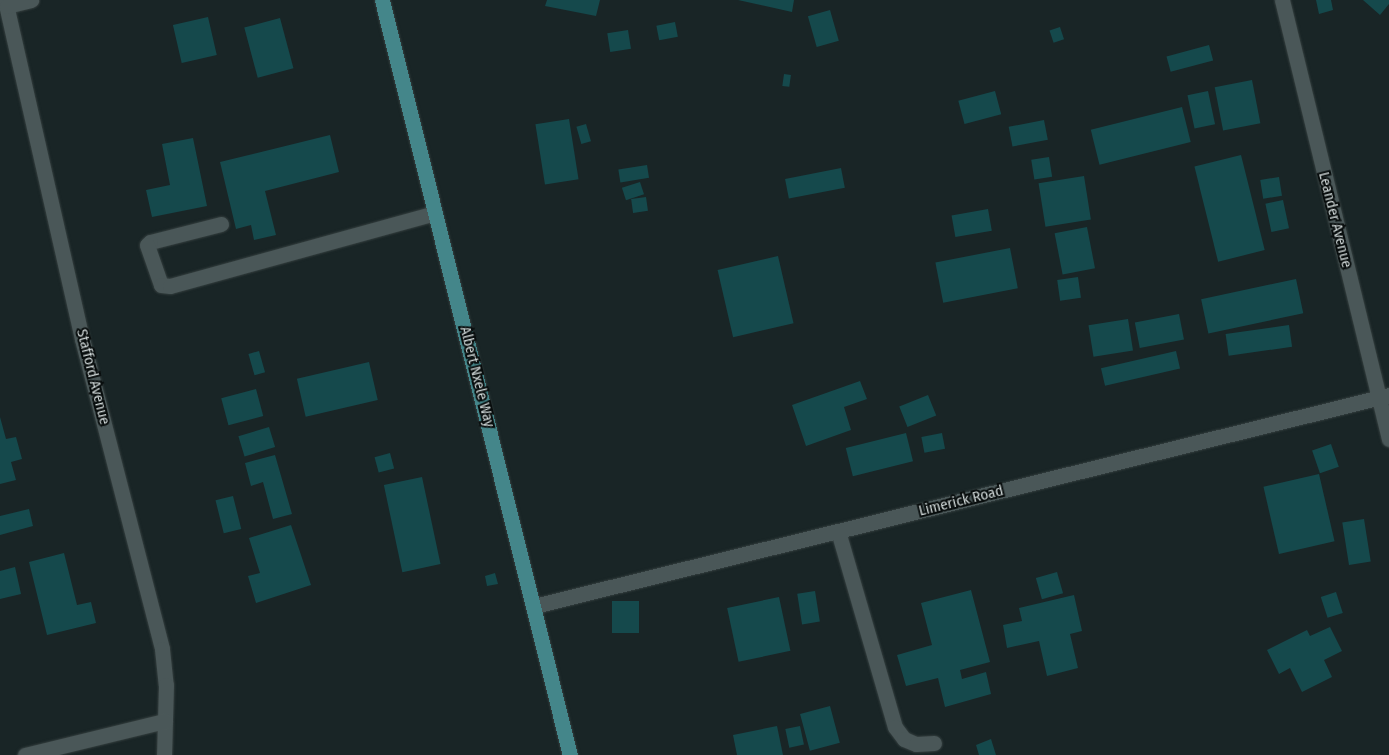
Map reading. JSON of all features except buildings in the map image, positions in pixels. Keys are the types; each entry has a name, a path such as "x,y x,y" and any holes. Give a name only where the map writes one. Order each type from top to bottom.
{"main road":[{"name":"Albert Nxele Way","path":"382,0 570,755"}],"street":[{"path":"6,3 31,0"},
{"name":"Leander Avenue","path":"1282,0 1384,396 1389,439"},
{"name":"Stafford Avenue","path":"6,3 82,339 162,649 165,721 164,755"},
{"path":"221,224 150,242 147,246 157,280 161,285 170,286 436,213"},
{"name":"Limerick Road","path":"534,606 1384,396"},
{"path":"838,531 895,727 904,739 916,744 934,743"},
{"path":"25,755 165,721"}]}
